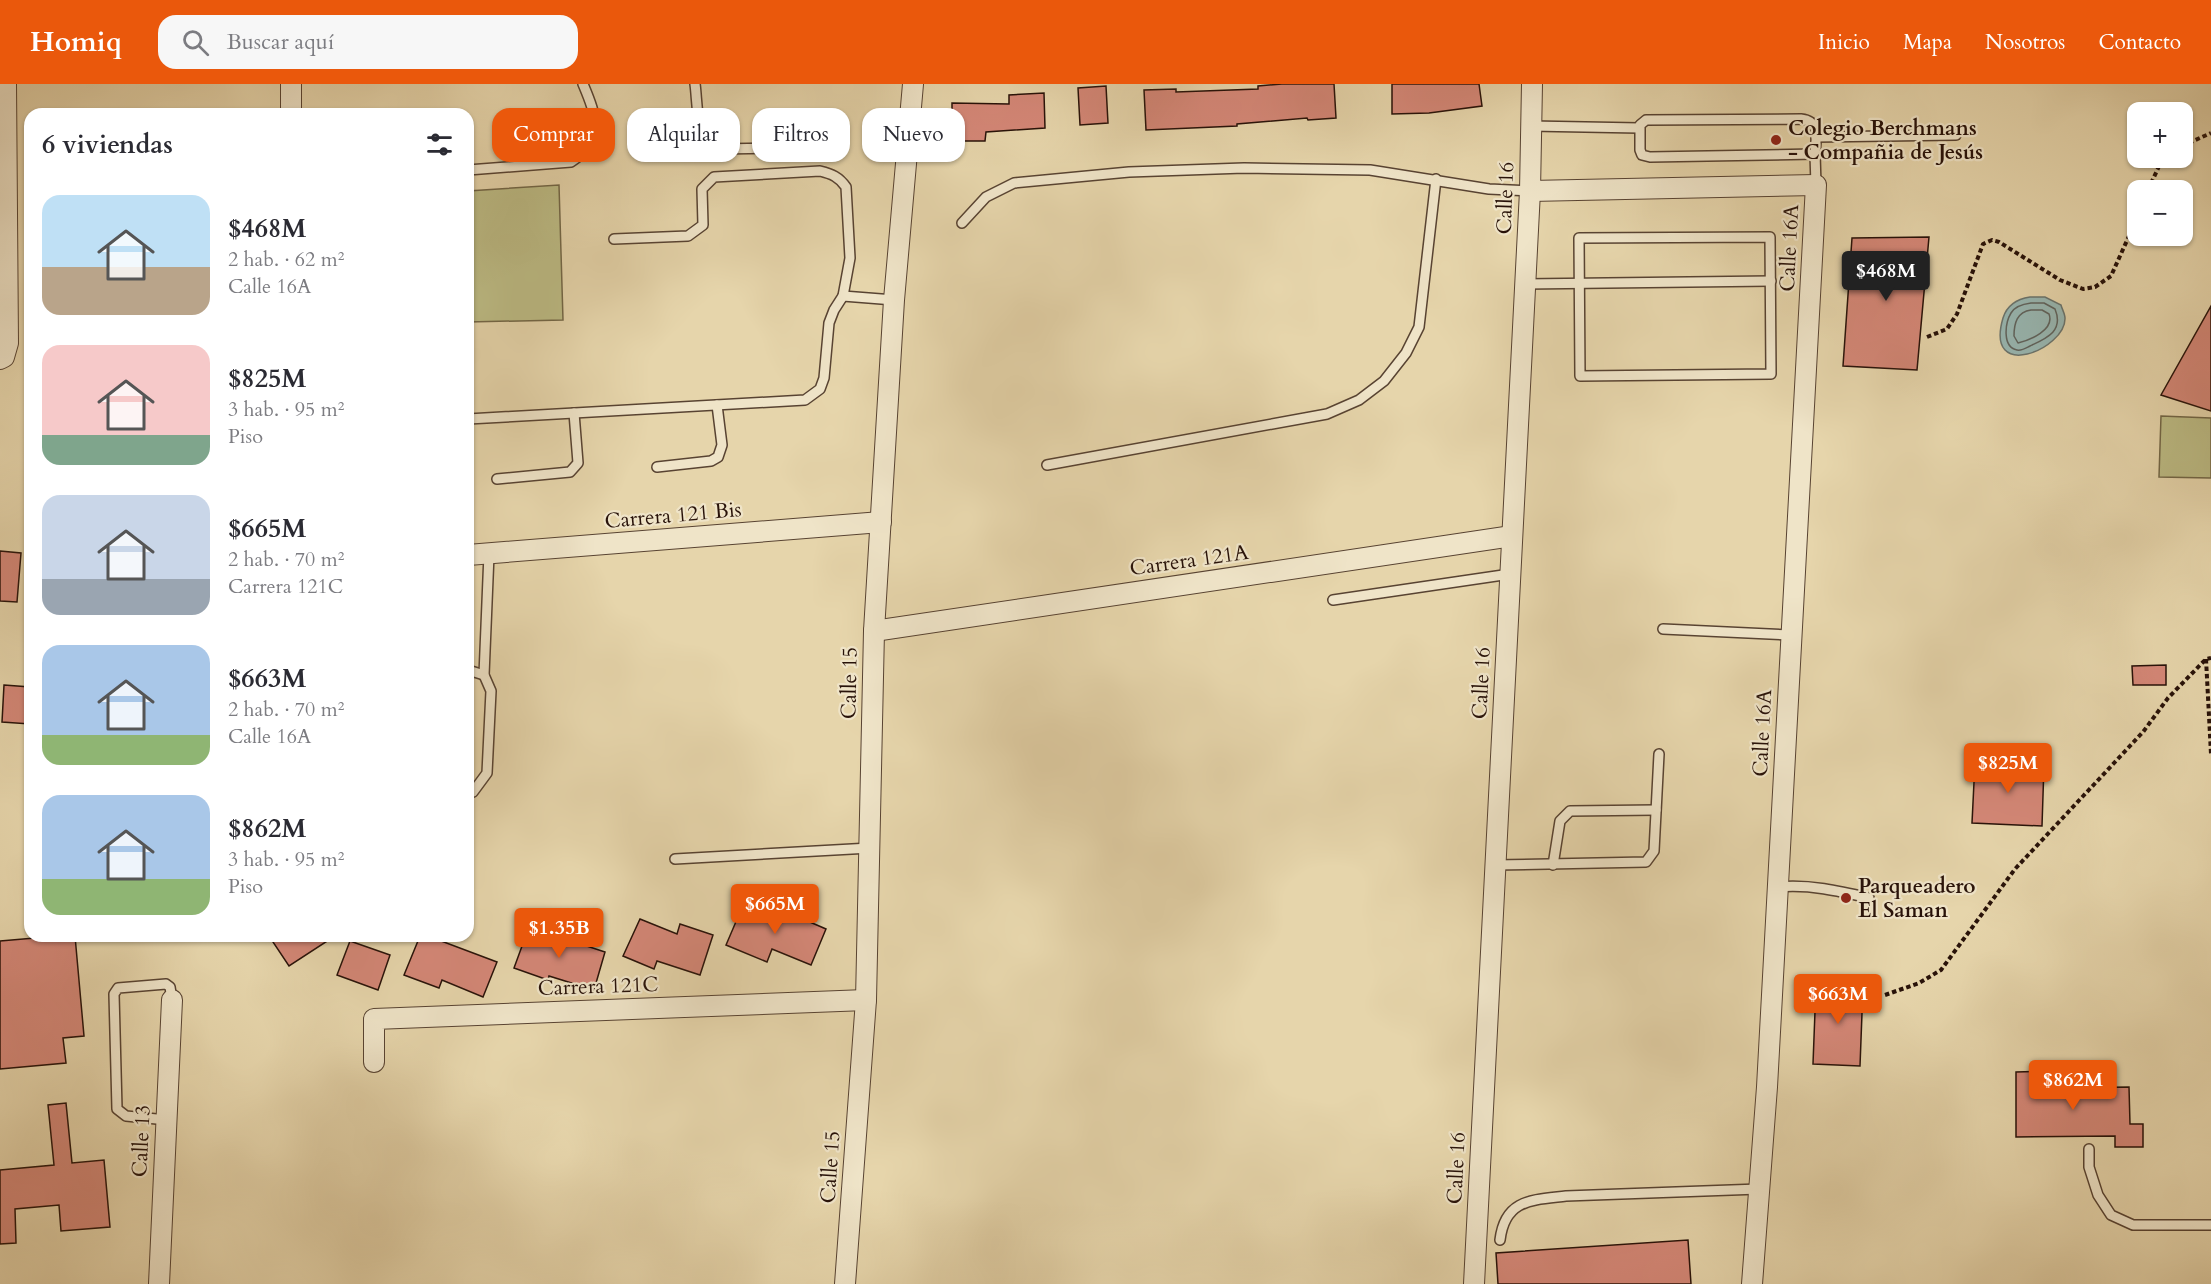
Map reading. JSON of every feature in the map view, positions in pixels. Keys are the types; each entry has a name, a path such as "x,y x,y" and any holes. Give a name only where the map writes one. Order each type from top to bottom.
{"street":[{"path":"0,359 4,357 8,343 6,84"},
{"path":"291,84 291,108"},
{"name":"Calle 15","path":"845,1284 866,1000 874,631 894,300 913,84"},
{"name":"Calle 16","path":"1474,1284 1530,191 1532,84"},
{"path":"1530,191 1816,185"},
{"name":"Calle 16A","path":"1752,1284 1778,887 1816,185"},
{"name":"Carrera 121 Bis","path":"474,555 881,522"},
{"name":"Carrera 121A","path":"874,631 1512,536"},
{"name":"Calle 13","path":"159,1284 172,1000"},
{"name":"Carrera 121C","path":"374,1062 374,1019 866,1000"}],"lane":[{"path":"474,170 571,162 582,155 591,145 595,130 594,111 583,84"},
{"path":"695,84 701,130 711,147 752,148"},
{"path":"1815,154 1645,157 1640,150 1639,128 1646,120 1809,120 1814,123 1816,137 1816,185"},
{"path":"1531,126 1639,128"},
{"path":"1816,137 1956,135"},
{"path":"962,223 986,196 1014,183 1118,173 1244,168 1358,169 1436,179 1489,189 1530,191"},
{"path":"474,419 805,400 820,389 824,378 829,324 843,296 850,258 846,187 834,175 820,171 714,177 702,189 703,225 697,232 688,236 615,239"},
{"path":"1047,465 1327,414 1359,400 1384,381 1406,353 1419,327 1436,179"},
{"path":"1770,237 1771,374 1580,376 1579,284 1579,238 1770,237"},
{"path":"1525,284 1770,281"},
{"path":"843,296 894,300"},
{"path":"657,467 711,461 718,457 723,445 717,405"},
{"path":"497,479 575,470 578,463 574,413"},
{"path":"474,789 487,773 491,691 484,675 489,554"},
{"path":"1333,600 1510,574"},
{"path":"1662,629 1791,636"},
{"path":"474,672 484,675"},
{"path":"1495,865 1646,862 1654,851 1659,754"},
{"path":"1552,865 1560,820 1569,811 1656,810"},
{"path":"675,859 870,848"},
{"path":"1778,887 1822,888 1869,898"},
{"path":"166,1120 126,1116 117,1110 114,994 118,988 166,984 170,987 172,1000"},
{"path":"2089,1149 2089,1167 2098,1195 2111,1215 2133,1225 2211,1225"},
{"path":"1500,1240 1506,1216 1517,1207 1537,1199 1759,1189"}],"path":[{"path":"2193,141 2211,133"},
{"path":"1927,338 1947,329 1958,314 1983,244 1992,240 1999,242 2060,280 2083,289 2094,287 2112,276 2127,241"},
{"path":"2209,658 2211,754"},
{"path":"1885,995 1919,982 1941,970 2015,869 2135,741 2168,698 2209,658"}],"shaded area":[{"path":"559,185 563,320 474,322 474,191"},
{"path":"2161,416 2211,418 2211,478 2159,477"}],"water":[{"path":"2030,297 2045,297 2061,305 2065,315 2062,330 2041,349 2015,355 2005,350 2000,338 2003,318 2013,303"}],"building":[{"path":"1334,84 1336,118 1308,120 1307,118 1237,124 1237,126 1146,130 1144,90 1176,89 1176,92 1258,89 1258,86"},
{"path":"1392,84 1479,84 1482,106 1429,113 1392,114"},
{"path":"1106,86 1108,123 1080,125 1078,88"},
{"path":"1044,93 1045,128 986,132 985,141 965,141 965,108 952,108 952,103 1009,104 1009,95"},
{"path":"1929,237 1917,370 1843,366 1852,238"},
{"path":"2211,306 2211,411 2161,395"},
{"path":"0,551 21,553 17,602 0,601"},
{"path":"2166,665 2166,685 2133,685 2132,666"},
{"path":"4,685 24,687 24,724 2,722"},
{"path":"1975,762 2044,765 2042,826 1972,823"},
{"path":"744,903 786,921 789,913 826,929 811,965 772,949 767,962 726,945"},
{"path":"640,919 677,934 680,924 713,935 700,975 657,961 654,969 623,956"},
{"path":"529,927 605,952 594,990 549,976 548,980 514,968"},
{"path":"24,939 24,942 76,942 84,1036 63,1038 66,1063 0,1069 0,941"},
{"path":"273,942 326,942 289,966"},
{"path":"350,942 390,955 378,990 337,975"},
{"path":"418,942 444,942 497,962 483,997 442,980 439,988 404,975"},
{"path":"1816,985 1863,987 1860,1066 1813,1064"},
{"path":"2054,1071 2054,1088 2129,1087 2130,1124 2143,1124 2143,1147 2115,1147 2115,1136 2016,1137 2016,1072"},
{"path":"66,1103 72,1163 104,1160 110,1227 61,1231 59,1205 15,1209 16,1243 0,1244 0,1170 54,1165 48,1105"},
{"path":"1688,1240 1691,1284 1498,1284 1496,1253"}],"place":[{"name":"Colegio Berchmans - Compañia de Jesús","path":"1776,140"},
{"name":"Parqueadero El Saman","path":"1846,898"}]}
